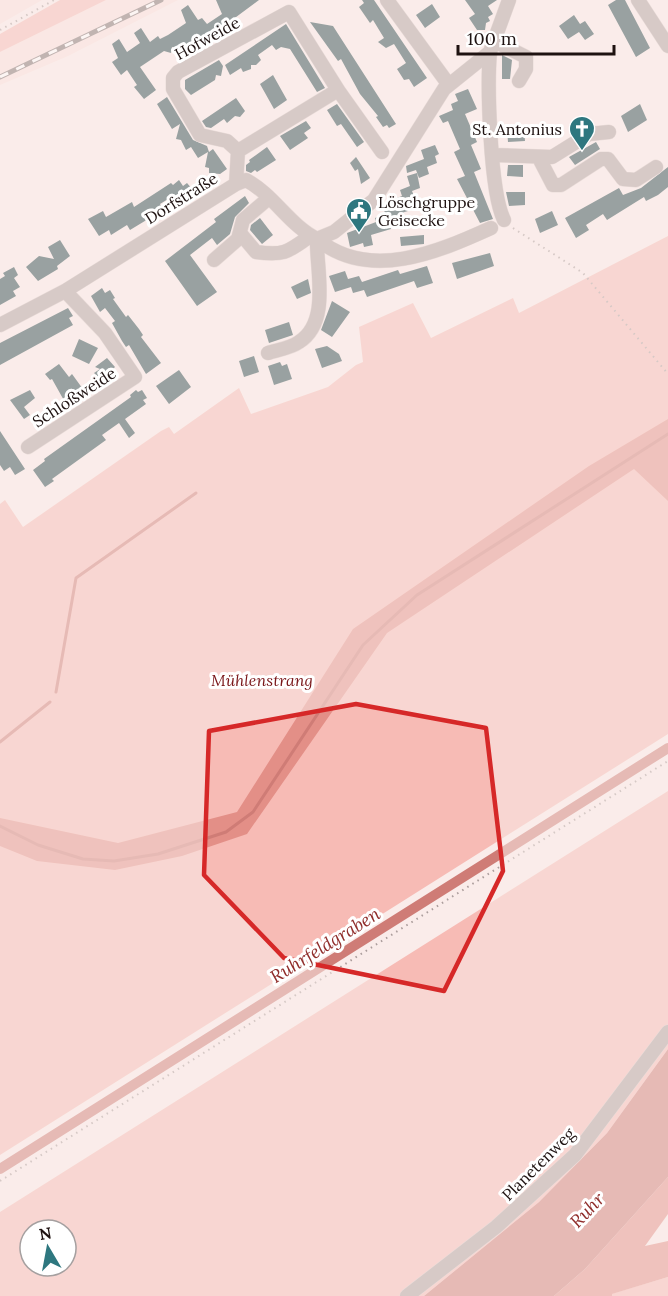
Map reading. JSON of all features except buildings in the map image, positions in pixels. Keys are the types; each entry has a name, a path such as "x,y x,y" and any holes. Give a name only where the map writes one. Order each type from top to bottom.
{"street":[{"path":"387,0 449,85"},
{"path":"504,220 498,205 488,79 492,46 509,0"},
{"path":"638,0 666,37"},
{"name":"Hofweide","path":"238,151 227,141 200,135 173,89 173,78 178,72 290,6 338,90 382,152"},
{"path":"240,233 256,252 278,255 314,238 334,232 374,200 449,85 492,46"},
{"path":"492,46 526,57 526,69 519,81"},
{"path":"237,184 238,151 338,90"},
{"path":"493,155 552,157 589,134 609,132"},
{"path":"539,158 554,185 561,185 601,159 608,159 623,179 636,180 656,167"},
{"name":"Dorfstraße","path":"0,325 65,291 246,180 258,187 303,232 333,253 369,260 389,260 432,253 491,228"},
{"path":"214,260 234,245 243,220 269,198"},
{"path":"268,353 300,342 318,314 321,295 314,238"},
{"name":"Schloßweide","path":"28,447 135,377 105,333 65,291"},
{"name":"Planetenweg","path":"407,1296 496,1227 575,1155 668,1032"}],"path":[{"path":"0,30 54,0"},
{"path":"504,220 519,233 583,273 668,374"},
{"path":"0,1180 668,761"}],"highlighted area":[{"path":"356,704 486,728 503,871 444,991 284,958 204,875 209,731"}],"shaded area":[{"path":"0,0 42,0 0,24"},
{"path":"106,0 178,0 68,56 0,85 0,52"},
{"path":"668,419 668,501 634,469 387,633 247,834 182,856 115,870 37,861 0,846 0,818 118,843 237,812 353,629 589,466"},
{"path":"668,1177 668,1214 645,1246 668,1241 668,1277 612,1294 612,1296 554,1296 585,1269"}],"green space":[{"path":"60,0 106,0 0,52 0,34"},
{"name":"Mühlenstrang","path":"668,236 668,734 0,1155 0,504 5,500 23,527 161,431 169,427 174,434 239,388 251,414 328,387 363,362 359,327 413,303 431,338 513,298 519,313"},
{"path":"668,791 668,1049 607,1133 539,1202 424,1296 0,1296 0,1212"},
{"path":"668,1277 668,1296 612,1296 611,1294"}],"water":[{"name":"Ruhr","path":"668,1049 668,1177 585,1269 554,1296 424,1296 539,1202 607,1133"}],"waterway":[{"name":"Mühlenstrang","path":"0,826 38,845 83,859 114,861 158,854 226,832 253,812 363,645 417,595 668,434"},
{"path":"56,692 76,578 196,493"},
{"path":"0,742 50,702"},
{"name":"Ruhrfeldgraben","path":"0,1169 668,748"}],"railway":[{"path":"0,77 161,0"}],"place":[{"name":"St. Antonius","path":"582,152"},
{"name":"Löschgruppe Geisecke","path":"359,234"}]}
